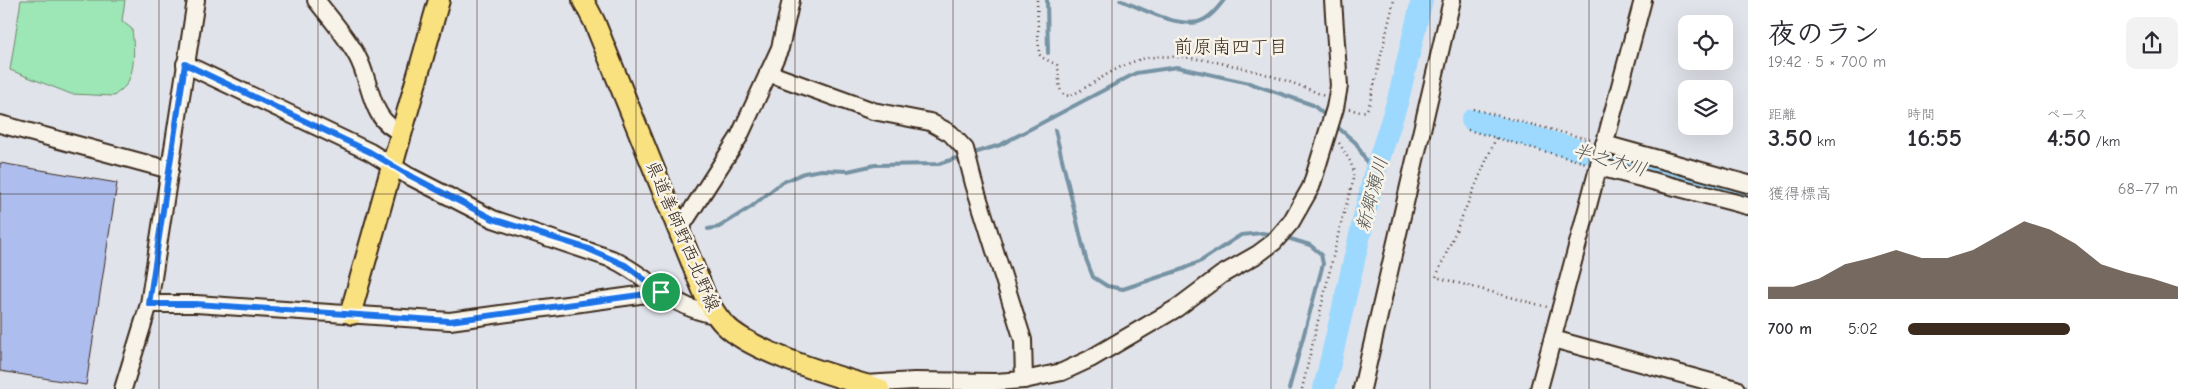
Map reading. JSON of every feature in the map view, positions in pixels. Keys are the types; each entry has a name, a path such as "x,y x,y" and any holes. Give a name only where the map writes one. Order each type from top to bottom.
{"main road":[{"path":"352,314 352,308 439,0"},
{"name":"県道善師野西北野線","path":"583,0 594,21 707,300 716,315 726,326 762,348 867,387"}],"street":[{"path":"123,389 149,304 196,0"},
{"path":"316,0 358,57 379,114 392,129 402,132"},
{"path":"680,233 739,138 780,48 791,0"},
{"path":"867,387 914,381 994,386 1062,372 1090,359 1176,308 1221,275 1278,238 1301,206 1311,187 1336,105 1339,86 1333,0"},
{"path":"1362,389 1452,0"},
{"path":"1539,389 1643,0"},
{"path":"185,64 370,152 392,166 493,219 586,248 625,265 683,306 700,313 716,315"},
{"path":"768,73 873,112 930,122 950,133 965,149 1023,340 1024,380"},
{"path":"0,124 170,170"},
{"path":"1604,144 1748,184"},
{"path":"1599,167 1748,206"},
{"path":"149,304 196,304 450,321 661,292"},
{"path":"1553,339 1736,389"}],"path":[{"path":"1037,0 1039,54 1041,57 1057,65 1060,70 1059,86 1064,95 1076,93 1120,67 1142,59 1178,56 1201,59 1278,79 1310,89 1336,105 1360,112 1366,111 1394,0"},
{"path":"1473,109 1604,144"},
{"path":"1302,389 1354,172 1341,145 1329,130"},
{"path":"1468,130 1599,167"},
{"path":"1496,138 1436,277 1560,310"}],"green space":[{"path":"21,0 125,0 122,21 132,29 134,50 133,65 126,85 114,96 71,94 10,70"}],"building":[{"path":"0,163 117,183 86,385 0,371"}],"waterway":[{"path":"1047,0 1048,53"},
{"path":"1120,0 1158,16 1189,23 1206,19 1224,0"},
{"name":"新郷瀬川","path":"1324,389 1374,175 1398,100 1422,0"},
{"path":"971,154 1000,145 1136,73 1177,67 1249,83 1313,105 1327,117"},
{"name":"半之木川","path":"1472,120 1748,197"},
{"path":"1334,124 1356,143 1374,175"},
{"path":"1055,130 1086,259 1093,277 1107,286 1123,289 1183,269 1201,261 1241,235 1262,233 1275,235"},
{"path":"708,229 719,227 751,207 781,183 804,173 821,170 848,171 875,165 939,164 962,156"},
{"path":"1284,237 1310,245 1321,254 1323,264 1289,389"}],"district":[{"name":"前原南四丁目","path":"1231,46"}],"route":[{"path":"185,64 370,152 392,166 493,219 586,248 625,265 661,292 450,321 196,304 149,304 185,64"}]}
